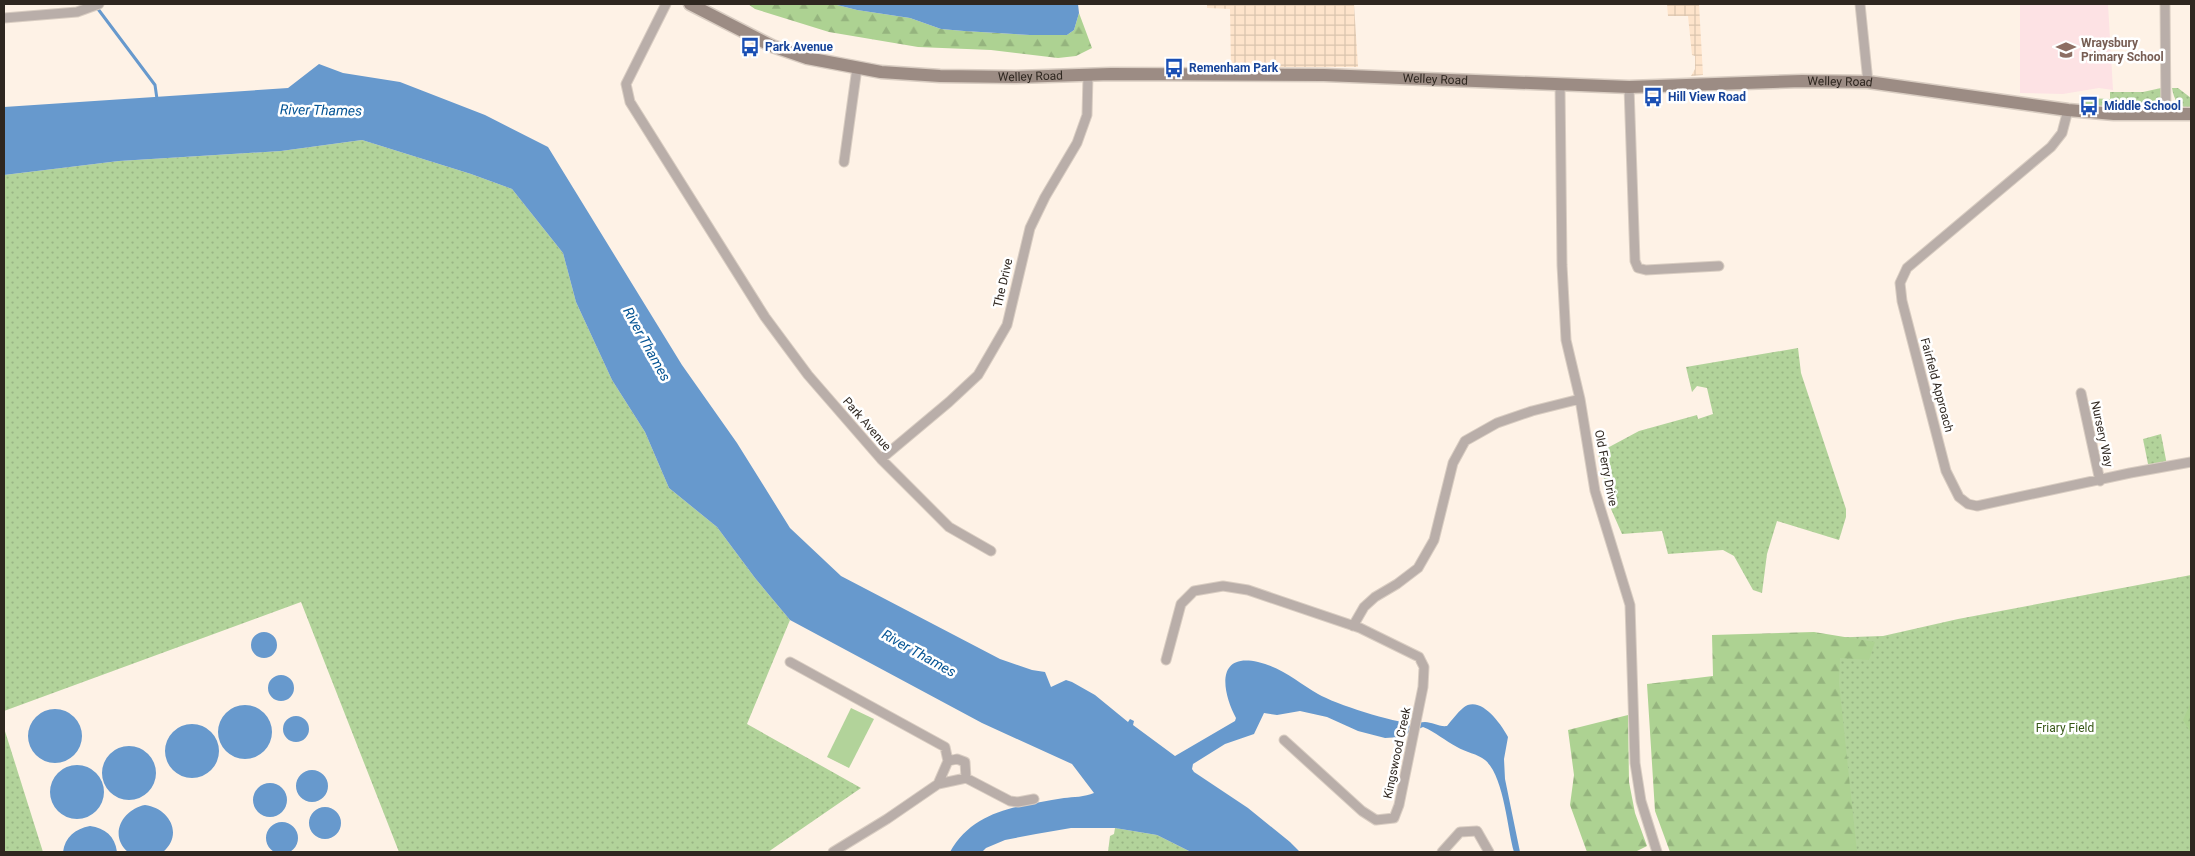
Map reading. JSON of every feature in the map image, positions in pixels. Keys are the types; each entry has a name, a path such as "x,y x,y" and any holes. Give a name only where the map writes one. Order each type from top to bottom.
{"main road":[{"name":"Welley Road","path":"690,4 772,46 807,58 881,72 940,76 1226,73 1629,87 1802,81 1868,82 2068,110 2114,114 2191,114"}],"street":[{"path":"4,18 77,12 99,4"},
{"name":"Park Avenue","path":"666,4 626,84 630,102 765,317 808,375 881,459 948,527 991,551"},
{"path":"1860,4 1868,82"},
{"path":"2165,4 2166,114"},
{"path":"844,162 857,68"},
{"name":"The Drive","path":"881,459 949,402 978,374 1007,325 1030,228 1045,197 1076,143 1087,115 1088,75"},
{"name":"Old Ferry Drive","path":"1560,84 1562,264 1566,331 1580,399 1595,491 1630,605 1635,763 1641,801 1657,852"},
{"path":"1629,87 1635,261 1638,268 1646,270 1719,266"},
{"name":"Fairfield Approach","path":"2068,110 2062,134 2052,146 1907,268 1900,283 1902,301 1946,471 1959,498 1968,504 1976,506 2191,462"},
{"name":"Nursery Way","path":"2081,393 2100,481"},
{"path":"1353,626 1364,608 1375,596 1397,584 1418,568 1434,540 1453,463 1465,441 1497,423 1532,411 1580,399"},
{"name":"Kingswood Creek","path":"1166,660 1181,604 1194,591 1223,586 1248,590 1353,626 1419,657 1424,667 1423,687 1399,805 1394,818 1376,820 1362,811 1284,740"},
{"path":"790,662 945,747 948,761 938,784"},
{"path":"948,761 957,759 965,762 966,778"},
{"path":"833,852 887,819 938,784 966,778 1002,799 1018,802 1034,799"},
{"path":"1442,852 1460,832 1477,831 1489,852"}],"shaded area":[{"path":"1207,4 1354,4 1358,67 1231,67 1230,9 1207,8"},
{"path":"1667,4 1699,4 1703,75 1691,76 1695,69 1695,56 1692,55 1688,16 1668,16"},
{"name":"Wraysbury Primary School","path":"2020,4 2108,4 2113,90 2099,88 2063,94 2020,93"}],"green space":[{"path":"748,4 833,4 857,10 910,18 941,29 1030,35 1067,35 1074,30 1079,13 1092,48 1076,56 1058,58 991,50 918,47 829,32 755,9"},
{"path":"2161,88 2161,101 2151,109 2084,105 2086,98 2110,99 2110,92 2143,92"},
{"path":"2172,88 2178,88 2191,98 2191,109 2183,107 2177,102"},
{"path":"362,140 471,174 512,189 563,253 576,302 612,380 645,432 669,488 717,527 755,578 790,620 747,724 861,788 768,852 399,852 301,602 4,711 4,175 119,161 281,151"},
{"path":"1798,348 1801,373 1846,509 1846,517 1839,540 1777,521 1767,554 1762,593 1753,590 1734,556 1723,550 1668,554 1662,531 1622,534 1611,509 1598,453 1639,431 1697,415 1698,419 1713,414 1707,388 1697,386 1692,392 1686,367"},
{"path":"2161,434 2167,465 2149,469 2143,439"},
{"name":"Friary Field","path":"2191,575 2191,852 1838,852 1822,638 1883,636 1958,619"},
{"path":"1814,632 1875,642 1869,660 1840,658 1839,683 1857,852 1670,852 1655,811 1647,684 1713,676 1712,635"},
{"path":"2191,702 2191,733 2183,720"},
{"path":"851,708 874,719 849,768 827,757"},
{"path":"1628,715 1629,782 1635,813 1647,846 1635,852 1587,852 1570,805 1574,775 1568,730"},
{"path":"4,728 43,852 4,852"},
{"path":"1115,828 1157,835 1191,852 1108,852 1110,836 1114,834"}],"water":[{"path":"833,4 1078,4 1079,13 1074,30 1067,35 1030,35 941,29 910,18 857,10"},
{"name":"River Thames","path":"319,64 343,73 400,82 485,115 548,147 682,365 737,443 790,528 841,576 1000,659 1032,670 1045,672 1051,687 1066,680 1072,682 1095,695 1128,722 1130,719 1134,721 1133,725 1175,756 1235,721 1236,718 1228,698 1226,677 1228,669 1234,663 1244,661 1266,664 1337,703 1404,722 1428,722 1447,726 1463,708 1476,705 1489,712 1495,718 1508,737 1504,759 1505,779 1520,852 1514,852 1497,778 1482,758 1460,749 1423,727 1401,737 1385,738 1358,731 1327,717 1300,711 1277,715 1264,713 1254,734 1225,744 1193,764 1192,769 1248,808 1300,852 1191,852 1157,835 1115,828 1071,828 1005,840 986,848 982,852 950,852 960,838 972,827 985,818 999,812 1014,807 1094,793 1072,764 982,723 790,620 755,578 717,527 669,488 645,432 612,380 576,302 563,253 512,189 471,174 362,140 281,151 119,161 4,175 4,107 288,88"},
{"path":"264,632 273,636 277,645 273,654 264,658 255,654 251,645 255,636"},
{"path":"281,675 290,679 294,688 290,697 281,701 272,697 268,688 272,679"},
{"path":"245,705 255,707 264,713 270,722 272,732 270,742 264,751 255,757 245,759 235,757 226,751 220,742 218,732 220,722 226,713 235,707"},
{"path":"55,709 65,711 74,717 80,726 82,736 80,746 74,755 65,761 55,763 45,761 36,755 30,746 28,736 30,726 36,717 45,711"},
{"path":"296,716 305,720 309,729 305,738 296,742 287,738 283,729 287,720"},
{"path":"192,724 202,726 211,732 217,741 219,751 217,761 211,770 202,776 192,778 182,776 173,770 167,761 165,751 167,741 173,732 182,726"},
{"path":"129,746 139,748 148,754 154,763 156,773 154,783 148,792 139,798 129,800 119,798 110,792 104,783 102,773 104,763 110,754 119,748"},
{"path":"77,765 87,767 96,773 102,782 104,792 102,802 96,811 87,817 77,819 67,817 58,811 52,802 50,792 52,782 58,773 67,767"},
{"path":"312,770 324,774 328,786 324,798 312,802 300,798 296,786 300,774"},
{"path":"270,783 282,788 287,800 282,812 270,817 258,812 253,800 258,788"},
{"path":"145,805 161,811 171,823 172,837 169,845 163,852 128,852 119,838 121,824 125,817 137,807"},
{"path":"325,807 337,811 341,823 337,835 325,839 313,835 309,823 313,811"},
{"path":"282,822 288,823 293,827 297,832 297,844 293,849 288,853 282,854 276,853 271,849 267,844 266,838 267,832 271,827 276,823"},
{"path":"90,826 105,831 112,837 117,852 63,852 68,838 72,834"}],"waterway":[{"path":"98,9 155,85 157,99"}],"place":[{"name":"Park Avenue","path":"750,47"},
{"name":"Wraysbury Primary School","path":"2066,50"},
{"name":"Remenham Park","path":"1174,68"},
{"name":"Hill View Road","path":"1653,97"},
{"name":"Middle School","path":"2089,106"}]}
